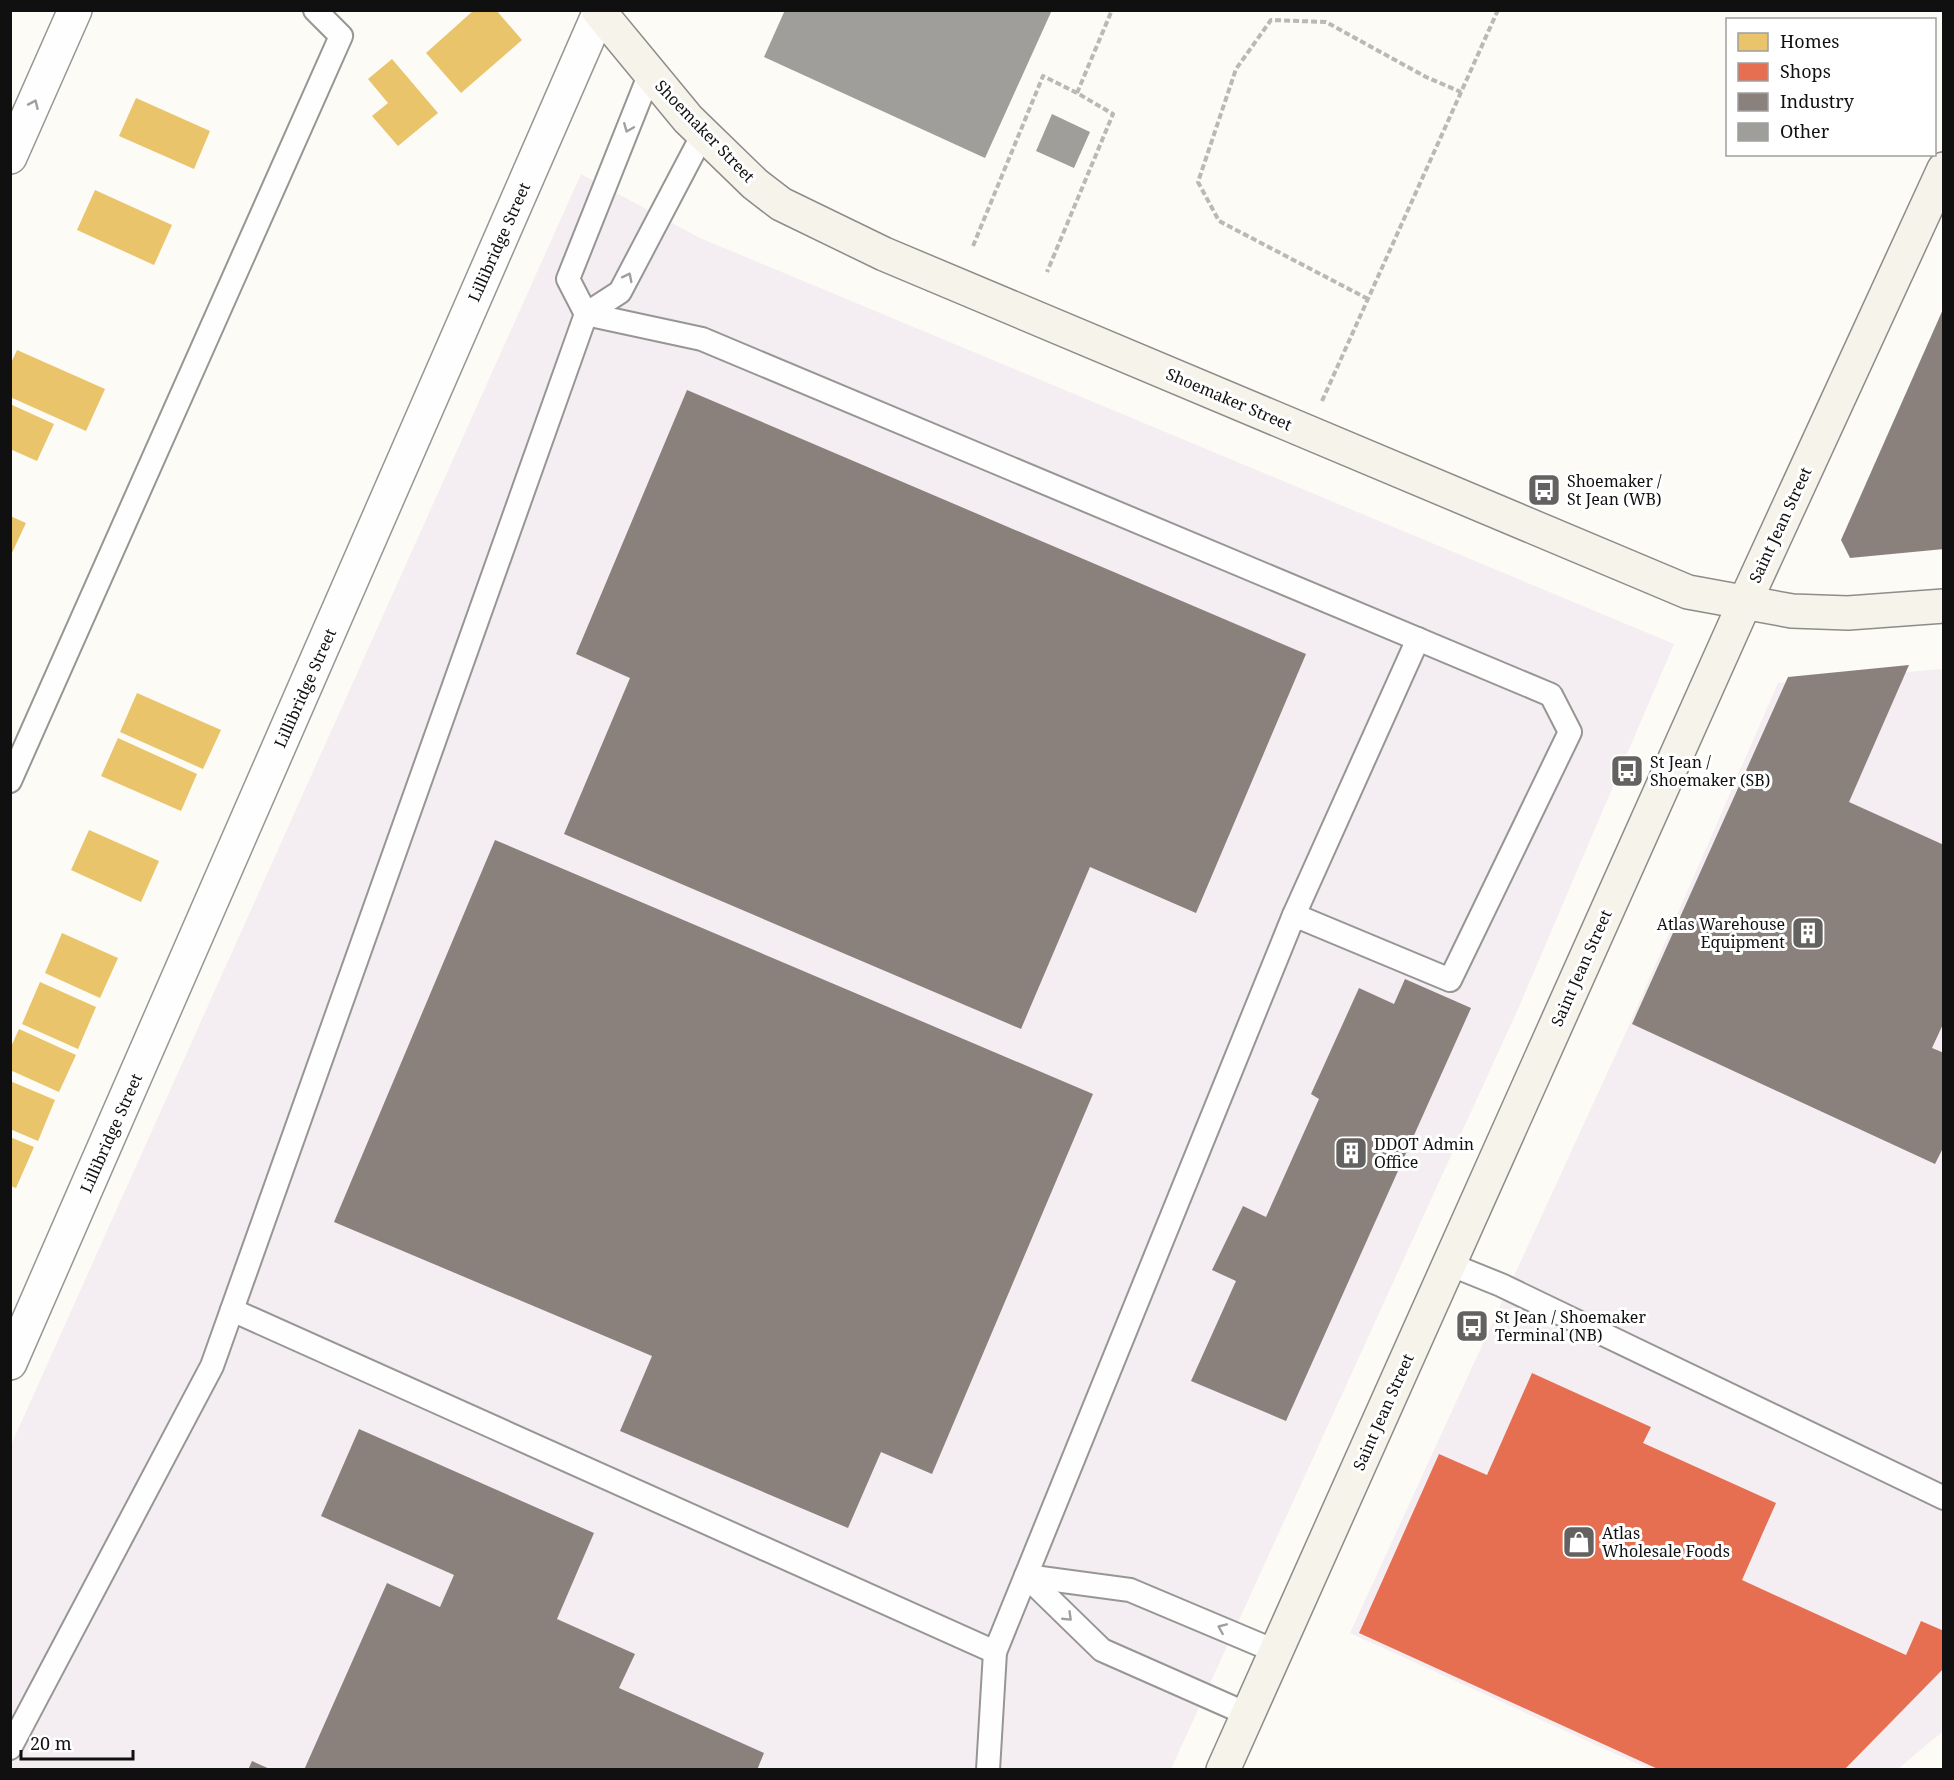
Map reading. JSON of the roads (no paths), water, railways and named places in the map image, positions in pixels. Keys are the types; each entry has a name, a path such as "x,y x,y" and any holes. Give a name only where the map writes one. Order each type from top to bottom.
{"street":[{"path":"10,157 75,10"},
{"name":"Shoemaker Street","path":"598,12 703,134 754,184 781,204 884,254 1688,592 1792,611 1848,613 1944,606"},
{"name":"Lillibridge Street","path":"10,1362 598,12"},
{"name":"Saint Jean Street","path":"1223,1770 1745,602 1944,168"}],"lane":[{"path":"10,782 341,36 315,10"},
{"path":"586,314 568,279 650,73"},
{"path":"10,1748 212,1366 586,314 620,292 703,134"},
{"path":"586,314 702,339 1551,695 1570,732 1450,980 1294,915"},
{"path":"987,1770 995,1652 1294,915 1418,639"},
{"path":"1449,1264 1502,1285 1944,1498"},
{"path":"232,1310 995,1652"},
{"path":"1026,1576 1130,1590 1275,1651"},
{"path":"1026,1576 1102,1650 1247,1714"}],"place":[{"name":"Shoemaker / St Jean (WB)","path":"1544,490"},
{"name":"St Jean / Shoemaker (SB)","path":"1627,771"},
{"name":"Atlas Warehouse Equipment","path":"1808,933"},
{"name":"DDOT Admin Office","path":"1351,1153"},
{"name":"St Jean / Shoemaker Terminal (NB)","path":"1472,1326"},
{"name":"Atlas Wholesale Foods","path":"1579,1542"}]}
